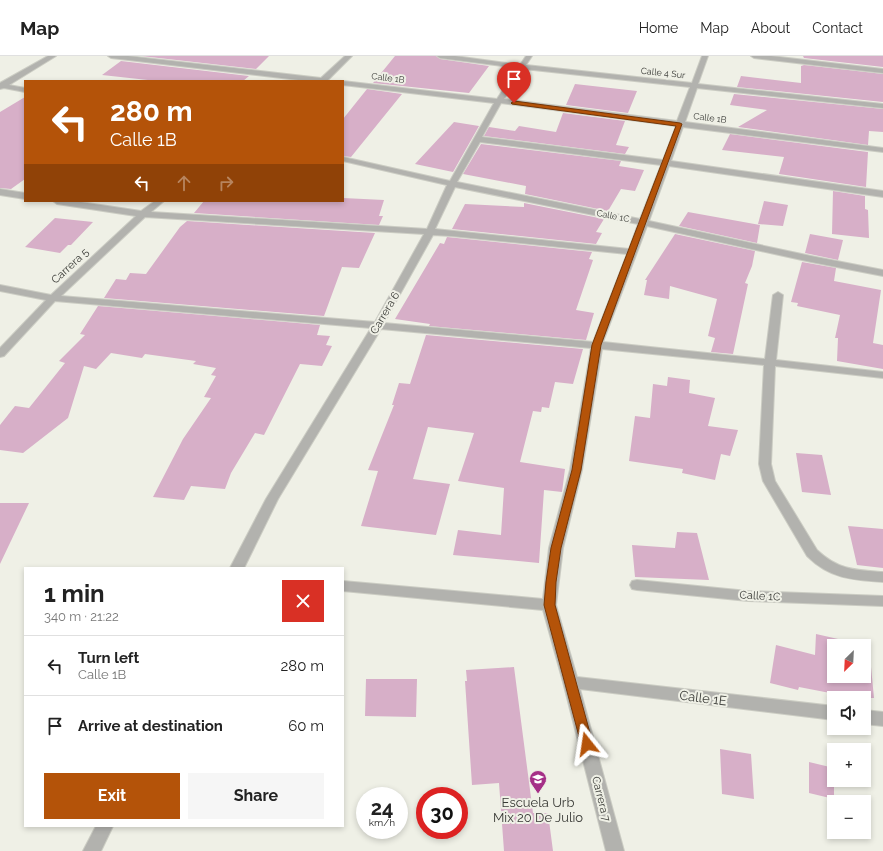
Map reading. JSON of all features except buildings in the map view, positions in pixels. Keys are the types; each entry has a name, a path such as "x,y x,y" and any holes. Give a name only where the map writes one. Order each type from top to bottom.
{"street":[{"path":"1,86 53,56"},
{"path":"111,56 315,80"},
{"path":"324,80 349,56"},
{"name":"Calle 4 Sur","path":"440,56 522,67 883,106"},
{"name":"Carrera 6","path":"238,567 268,506 378,325 430,231 452,184 477,139 499,101 529,56"},
{"name":"Carrera 7","path":"615,851 571,682 549,605 551,582 556,548 576,470 596,345 644,222 705,56"},
{"path":"754,56 883,71"},
{"name":"Calle 1B","path":"344,83 499,101 883,150"},
{"path":"1,86 24,90"},
{"path":"477,139 666,163 883,194"},
{"name":"Calle 1C","path":"344,159 452,184 644,222 811,259 883,273"},
{"path":"0,192 24,196"},
{"path":"64,202 143,214 430,231 632,252"},
{"name":"Carrera 5","path":"0,354 53,298 143,214 159,202"},
{"path":"0,288 53,298 596,345 883,375"},
{"path":"778,295 770,362 765,464 769,481 812,553 820,562 834,570 850,575 883,576"},
{"name":"Calle 1C","path":"637,585 748,596 883,602"},
{"path":"344,586 549,605"},
{"name":"Calle 1E","path":"571,682 827,712"},
{"path":"871,718 883,719"},
{"path":"92,851 104,827"}],"place":[{"name":"Escuela Urb Mix 20 De Julio","path":"538,794"}],"route":[{"path":"514,103 680,124 596,345 576,470 556,548 549,605 587,744"}]}
